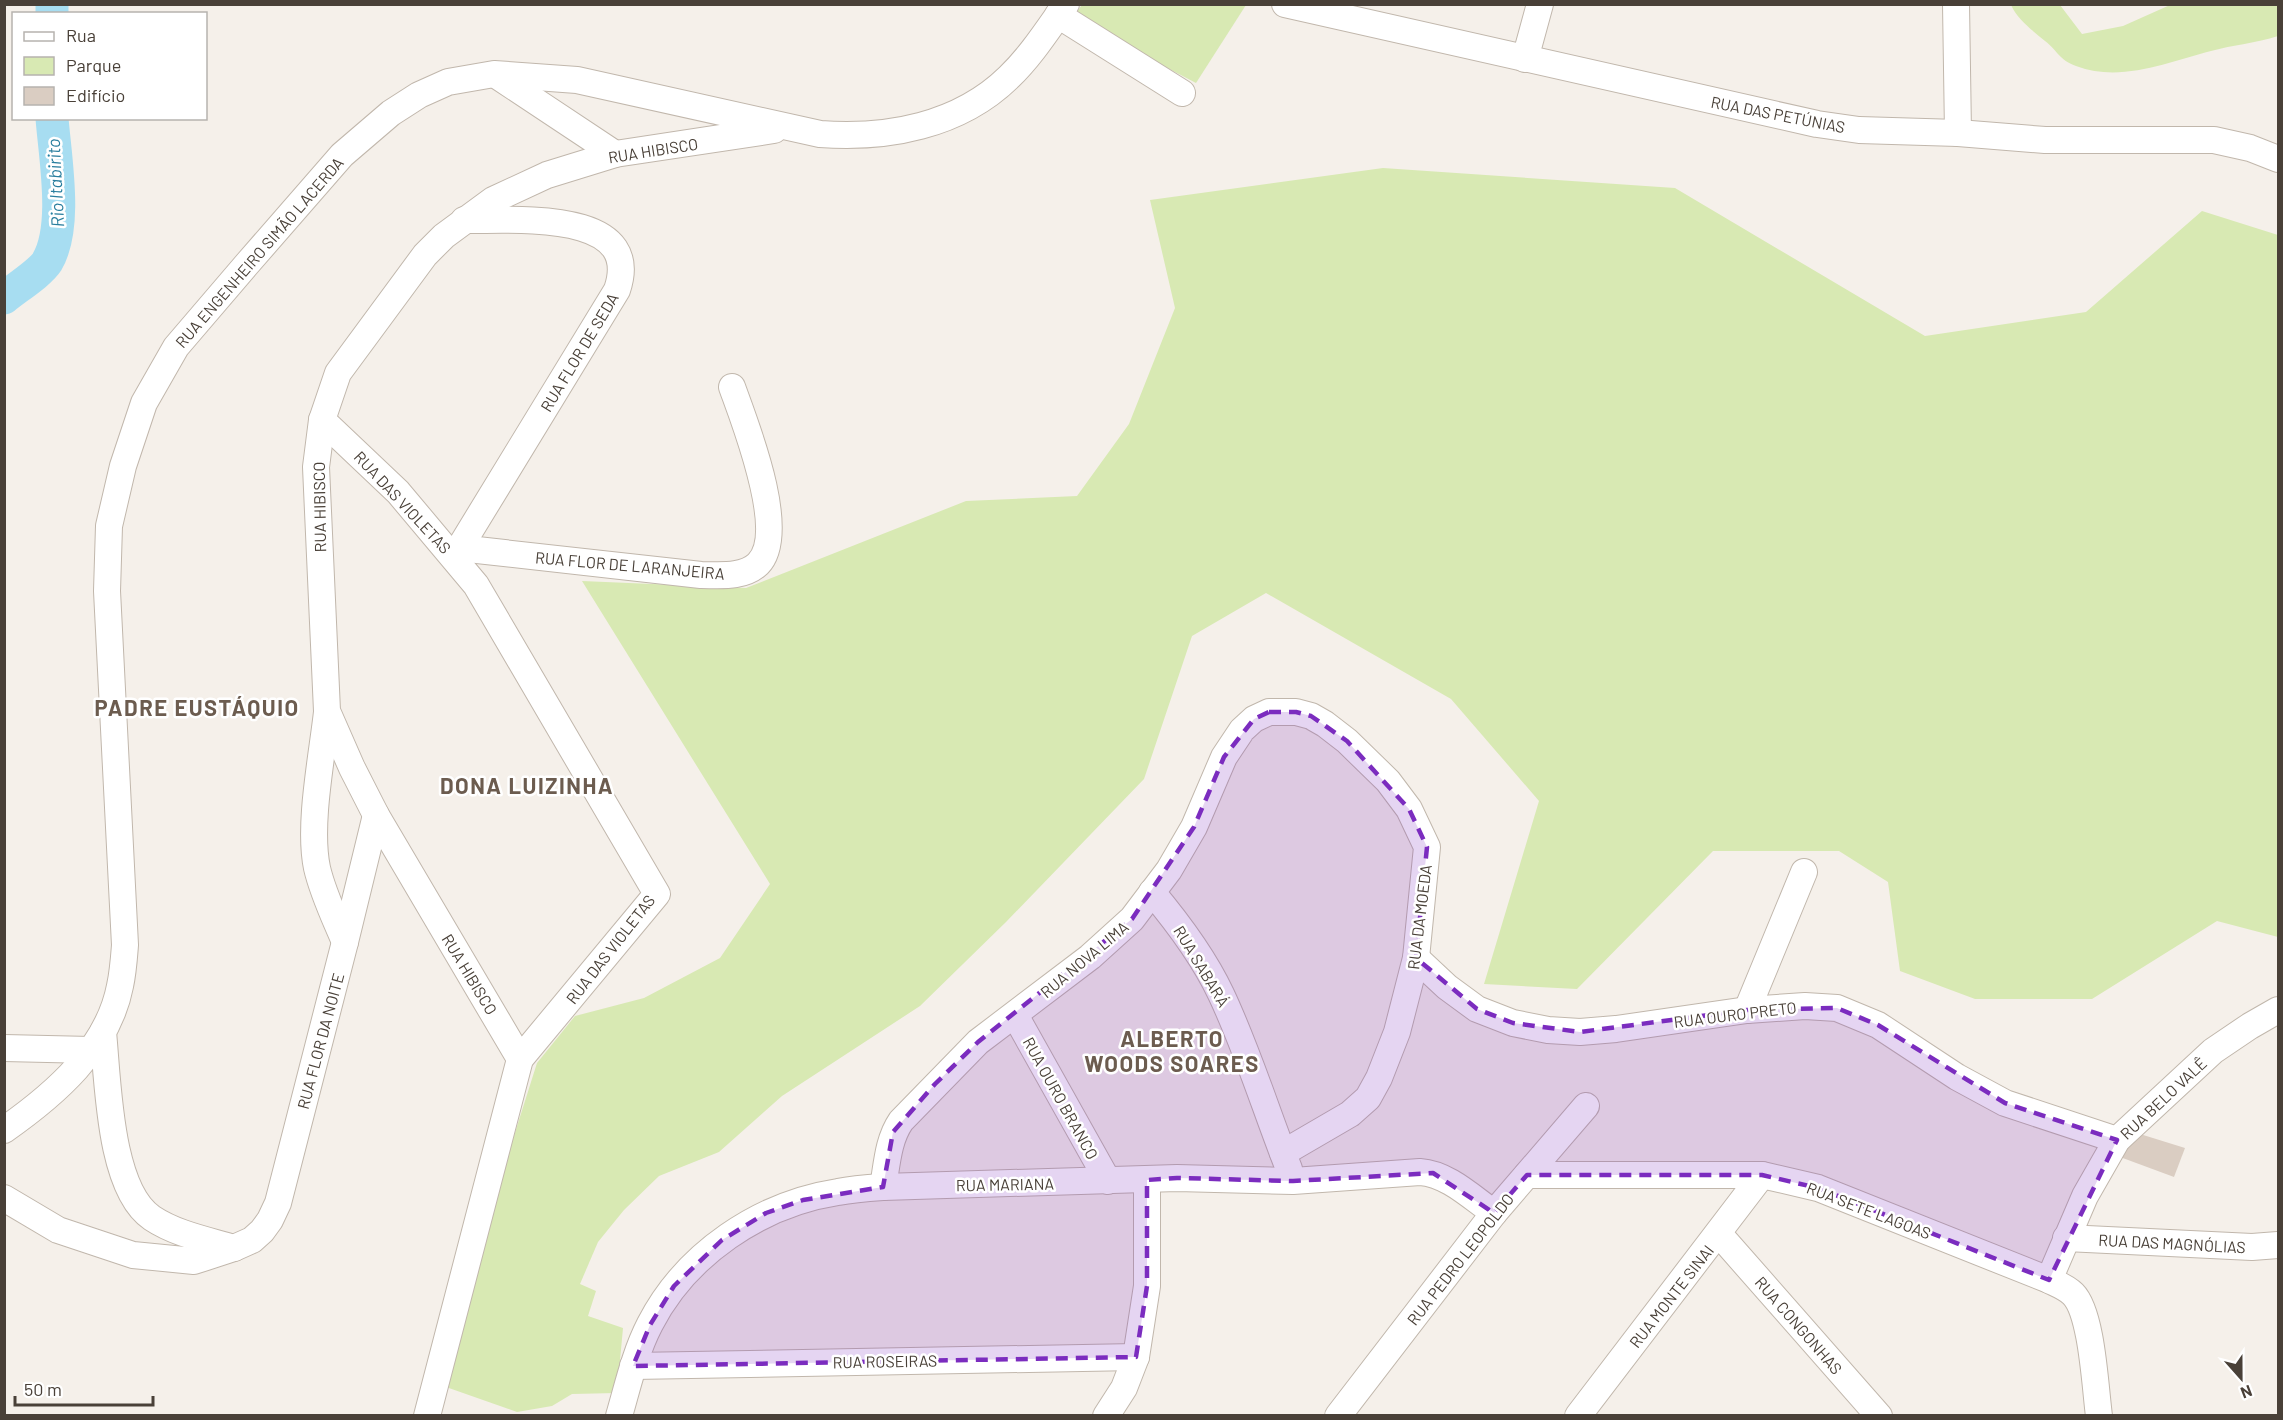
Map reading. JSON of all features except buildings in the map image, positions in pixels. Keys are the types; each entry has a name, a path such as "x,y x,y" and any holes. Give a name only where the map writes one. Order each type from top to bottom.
{"street":[{"name":"RUA DAS PETÚNIAS","path":"1285,4 1817,124 1859,130 1958,133 2045,140 2214,140 2250,148 2278,159"},
{"path":"1525,59 1540,4"},
{"path":"1956,4 1958,133"},
{"path":"1062,10 1182,93"},
{"name":"RUA ENGENHEIRO SIMÃO LACERDA","path":"4,1130 40,1105 97,1041 120,988 125,945 107,591 109,526 123,465 144,403 176,348 342,155 391,113 419,95 448,82 494,74 577,80 820,134 853,137 905,130 940,120 975,104 1009,77 1062,10"},
{"path":"494,74 615,154"},
{"name":"RUA HIBISCO","path":"520,1059 375,815 327,711 316,467 322,420 338,373 425,255 464,220 494,200 547,175 615,154 787,128"},
{"name":"RUA FLOR DE SEDA","path":"457,553 617,290 622,267 619,253 613,244 594,230 543,222 464,220"},
{"name":"RUA FLOR DE LARANJEIRA","path":"457,553 701,574 734,575 747,571 758,564 765,555 770,521 758,463 732,387"},
{"name":"RUA DAS VIOLETAS","path":"322,420 398,492 457,553 657,894 520,1059 427,1416"},
{"path":"327,711 314,825 315,848 322,886 345,942"},
{"name":"RUA NOVA LIMA","path":"883,1187 893,1132 901,1121 978,1042 1090,957 1132,919 1169,870 1194,827 1224,757 1242,730 1254,719 1269,712"},
{"name":"RUA DA MOEDA","path":"1269,712 1296,712 1311,716 1347,741 1388,781 1409,809 1420,828 1426,847 1416,958 1397,1032 1379,1078 1368,1098 1350,1114 1283,1153"},
{"name":"RUA FLOR DA NOITE","path":"4,1198 58,1230 133,1255 194,1261 234,1248 252,1240 262,1231 278,1203 375,815"},
{"path":"1747,1010 1804,872"},
{"name":"RUA SABARÁ","path":"1152,892 1173,916 1220,992 1246,1049 1293,1181"},
{"name":"RUA OURO PRETO","path":"1416,958 1447,987 1477,1009 1513,1023 1548,1030 1580,1032 1616,1029 1747,1010 1805,1006 1837,1008 1878,1025 1957,1077 2005,1103 2116,1140"},
{"name":"RUA BELO VALÊ","path":"2049,1280 2085,1196 2116,1140 2213,1052 2278,1010"},
{"name":"RUA OURO BRANCO","path":"1015,1015 1108,1181"},
{"path":"4,1048 97,1041 121,1168 140,1208 172,1229 234,1248"},
{"name":"RUA PEDRO LEOPOLDO","path":"1338,1416 1494,1213 1586,1106"},
{"name":"RUA MARIANA","path":"619,1416 633,1366 650,1324 674,1286 722,1240 766,1213 803,1200 836,1192 883,1187 1177,1178 1293,1181 1420,1172 1433,1173 1445,1178 1494,1213"},
{"name":"RUA SETE LAGOAS","path":"1527,1175 1762,1175 1818,1188 2049,1280 2067,1288 2075,1295 2086,1317 2098,1416"},
{"name":"RUA MONTE SINAI","path":"1578,1416 1762,1175"},
{"path":"1106,1416 1124,1388 1136,1357 1147,1286 1147,1180"},
{"name":"RUA CONGONHAS","path":"1719,1234 1879,1416"},
{"name":"RUA DAS MAGNÓLIAS","path":"2066,1238 2252,1247 2278,1245"},
{"name":"RUA ROSEIRAS","path":"633,1366 1136,1357"}],"highlighted area":[{"path":"1269,712 1296,712 1311,716 1347,741 1409,809 1427,847 1416,958 1477,1009 1513,1023 1580,1032 1747,1010 1837,1008 1878,1025 2005,1103 2117,1140 2049,1280 1818,1188 1762,1175 1527,1175 1494,1213 1433,1173 1293,1181 1177,1178 1147,1180 1147,1286 1136,1357 633,1366 650,1325 674,1286 722,1240 766,1213 803,1200 883,1187 893,1132 935,1084 978,1042 1132,919 1194,827 1224,757 1254,719"}],"green space":[{"path":"1082,5 1246,5 1196,83 1072,18"},
{"path":"2011,5 2060,5 2082,34 2123,26 2170,5 2278,5 2278,36 2144,69 2127,72 2093,71 2070,64 2062,58 2021,20"},
{"path":"1383,168 1675,188 1925,336 2086,312 2202,211 2278,235 2278,937 2217,921 2092,999 1975,999 1900,971 1888,882 1839,851 1713,851 1577,989 1484,984 1539,801 1451,699 1266,593 1192,636 1144,779 1006,922 920,1006 782,1096 719,1152 659,1176 624,1210 598,1242 580,1284 596,1291 588,1316 623,1328 617,1393 572,1394 552,1406 517,1412 446,1387 482,1237 537,1063 575,1016 644,998 720,958 770,884 582,581 746,588 966,501 1077,496 1129,424 1175,308 1150,200"}],"waterway":[{"name":"Rio Itabirito","path":"52,4 52,12"},
{"name":"Rio Itabirito","path":"4,298 44,266 53,247 59,212 59,192 52,120"}],"district":[{"name":"PADRE EUSTÁQUIO","path":"197,707"},
{"name":"DONA LUIZINHA","path":"527,785"},
{"name":"ALBERTO WOODS SOARES","path":"1172,1050"}]}
